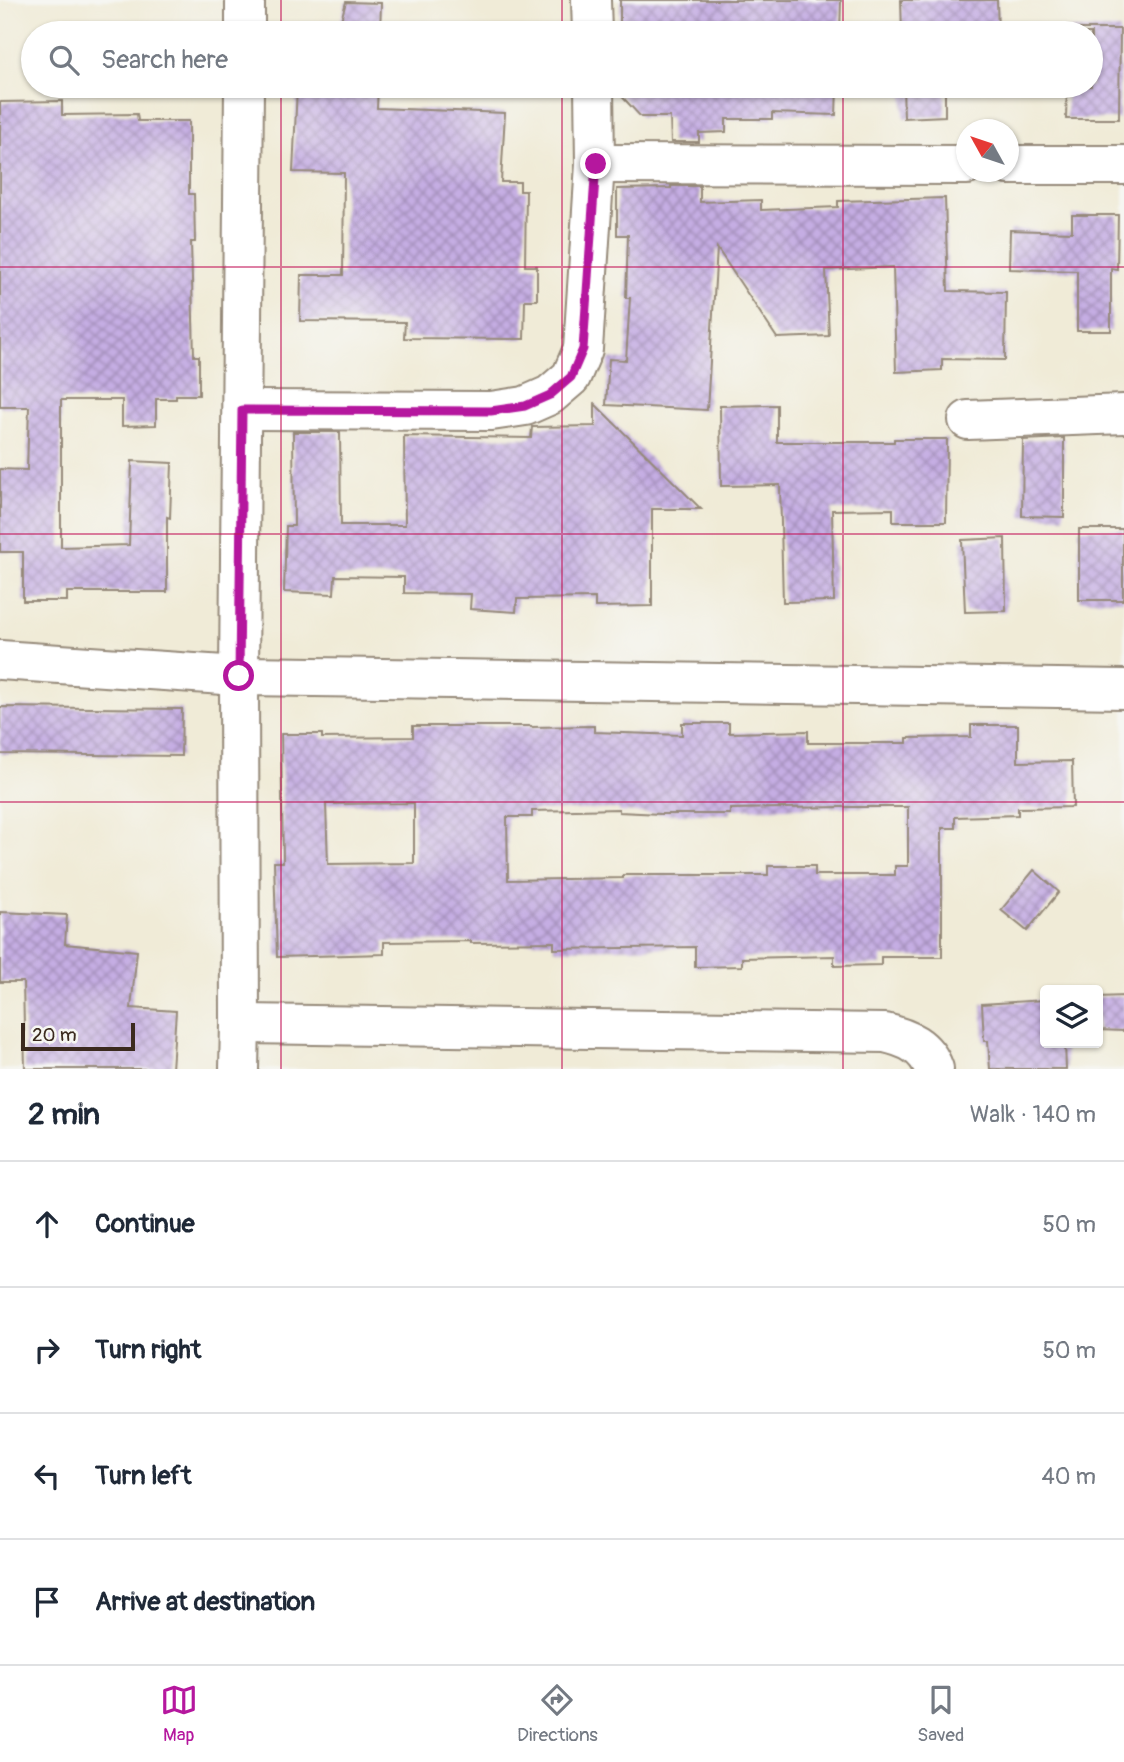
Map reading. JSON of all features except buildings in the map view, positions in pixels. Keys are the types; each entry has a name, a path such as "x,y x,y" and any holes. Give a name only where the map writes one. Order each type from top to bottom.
{"street":[{"path":"245,0 245,21"},
{"path":"592,0 592,21"},
{"path":"239,1069 244,98"},
{"path":"242,410 491,411 525,406 550,395 571,377 583,349 596,164 594,98"},
{"path":"596,164 956,165"},
{"path":"1019,165 1124,165"},
{"path":"968,420 1124,414"},
{"path":"0,660 239,676 1124,689"},
{"path":"240,1024 885,1033 907,1038 923,1051 934,1069"}],"route":[{"path":"239,676 242,410 491,411 525,406 550,395 571,377 583,349 596,164"}]}
